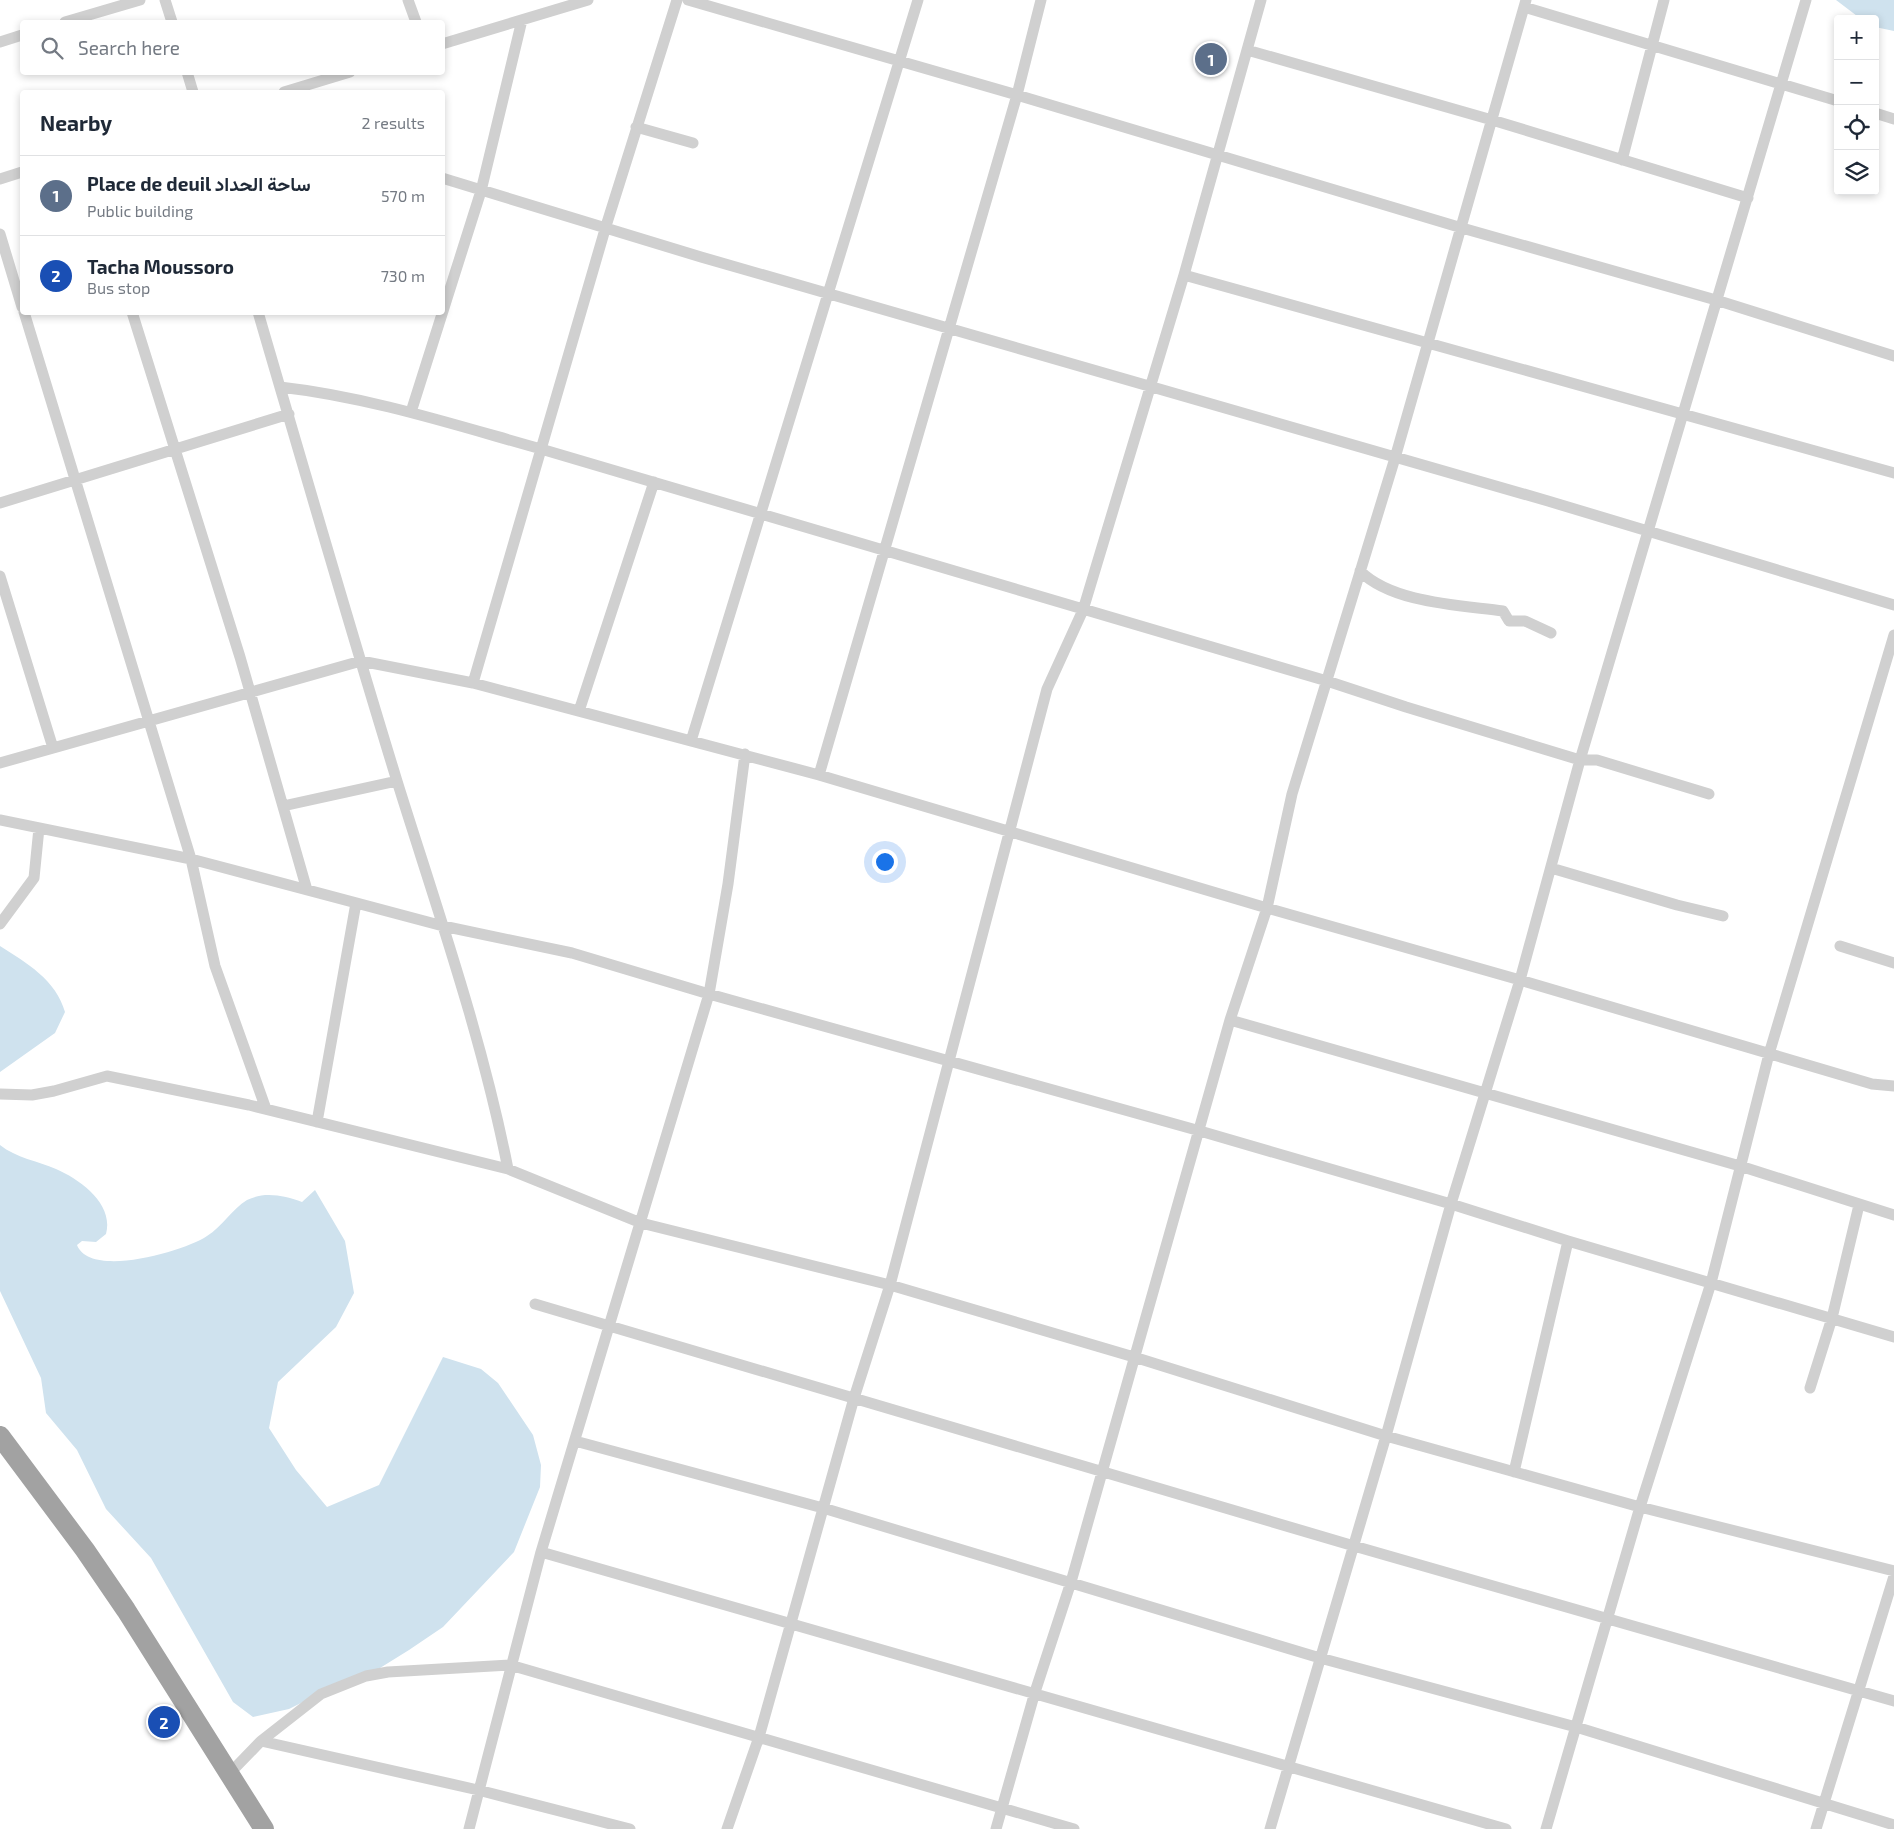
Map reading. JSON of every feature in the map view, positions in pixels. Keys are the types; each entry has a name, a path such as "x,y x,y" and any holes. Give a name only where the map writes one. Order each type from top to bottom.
{"highway":[{"path":"0,1436 106,1580 230,1774 255,1820 264,1829"}],"street":[{"path":"72,20 140,0"},
{"path":"166,0 171,20"},
{"path":"408,0 415,20"},
{"path":"445,43 588,0"},
{"path":"473,683 606,226 677,0"},
{"path":"688,0 1017,95 1462,228 1716,300 1894,356"},
{"path":"691,740 918,0"},
{"path":"819,775 1017,95 1041,0"},
{"path":"727,1829 759,1737 854,1398 890,1286 1047,689 1083,610 1184,275 1261,0"},
{"path":"1622,160 1664,0"},
{"path":"1270,1829 1386,1436 1451,1204 1520,980 1580,760 1806,0"},
{"path":"996,1829 1035,1692 1070,1582 1200,1131 1230,1020 1267,908 1292,794 1396,458 1525,3 1834,101"},
{"path":"445,306 481,191 522,20"},
{"path":"0,42 20,36"},
{"path":"1247,50 1492,120 1748,198"},
{"path":"188,75 192,90"},
{"path":"291,90 340,75"},
{"path":"1879,114 1894,119"},
{"path":"636,128 693,143"},
{"path":"0,179 20,173"},
{"path":"445,179 606,226 701,257 1548,501 1894,605"},
{"path":"0,234 20,300"},
{"path":"1184,275 1894,472"},
{"path":"25,315 191,859 215,966 266,1109"},
{"path":"133,315 250,691 308,890"},
{"path":"259,315 397,781 444,926 501,1131 508,1168"},
{"path":"412,412 442,315"},
{"path":"280,387 330,394 412,412 1327,681 1580,760 1597,760 1709,794"},
{"path":"0,503 289,414"},
{"path":"578,710 654,482"},
{"path":"1360,571 1381,587 1420,598 1503,611 1509,621 1525,621 1551,633"},
{"path":"0,576 53,748"},
{"path":"1546,1829 1640,1507 1711,1283 1769,1054 1894,635"},
{"path":"0,763 361,661 473,683 745,754 1872,1084 1894,1086"},
{"path":"469,1829 510,1665 541,1552 709,994 728,884 745,754"},
{"path":"283,806 397,781"},
{"path":"0,820 191,859 444,926 572,953 709,994 1200,1131 1894,1336"},
{"path":"0,924 34,878 39,828"},
{"path":"1551,868 1677,905 1722,916"},
{"path":"318,1122 356,903"},
{"path":"1840,946 1894,963"},
{"path":"1230,1020 1740,1166 1894,1215"},
{"path":"0,1094 32,1095 54,1091 107,1076 266,1109 508,1168 641,1223 890,1286 1134,1357 1386,1436 1640,1507 1894,1572"},
{"path":"1810,1388 1832,1318 1859,1205"},
{"path":"1514,1472 1568,1241"},
{"path":"535,1304 1354,1546 1894,1701"},
{"path":"575,1441 823,1508 1320,1658 1576,1727 1894,1825"},
{"path":"541,1552 792,1622 1506,1829"},
{"path":"1816,1829 1894,1576"},
{"path":"230,1774 261,1741 321,1694 366,1676 388,1672 510,1665 1074,1829"},
{"path":"261,1741 478,1790 630,1829"}],"water":[{"path":"1836,0 1894,0 1894,31 1879,28 1879,15 1856,15"},
{"path":"0,946 30,966 48,982 61,1001 65,1012 55,1033 0,1072"},
{"path":"0,1145 20,1156 66,1174 85,1186 93,1194 105,1213 107,1223 106,1234 96,1242 82,1241 77,1245 85,1255 100,1260 139,1259 179,1249 207,1236 247,1200 268,1195 282,1196 302,1202 315,1190 345,1241 354,1293 336,1327 278,1382 269,1428 296,1470 327,1507 379,1485 443,1357 481,1369 498,1383 533,1435 541,1465 540,1487 514,1552 443,1627 380,1668 325,1691 289,1709 253,1717 233,1702 151,1558 106,1509 77,1450 46,1413 41,1378 0,1291"}],"place":[{"name":"Place de deuil ساحة الحداد","path":"1211,59"},
{"name":"Tacha Moussoro","path":"164,1722"}]}
